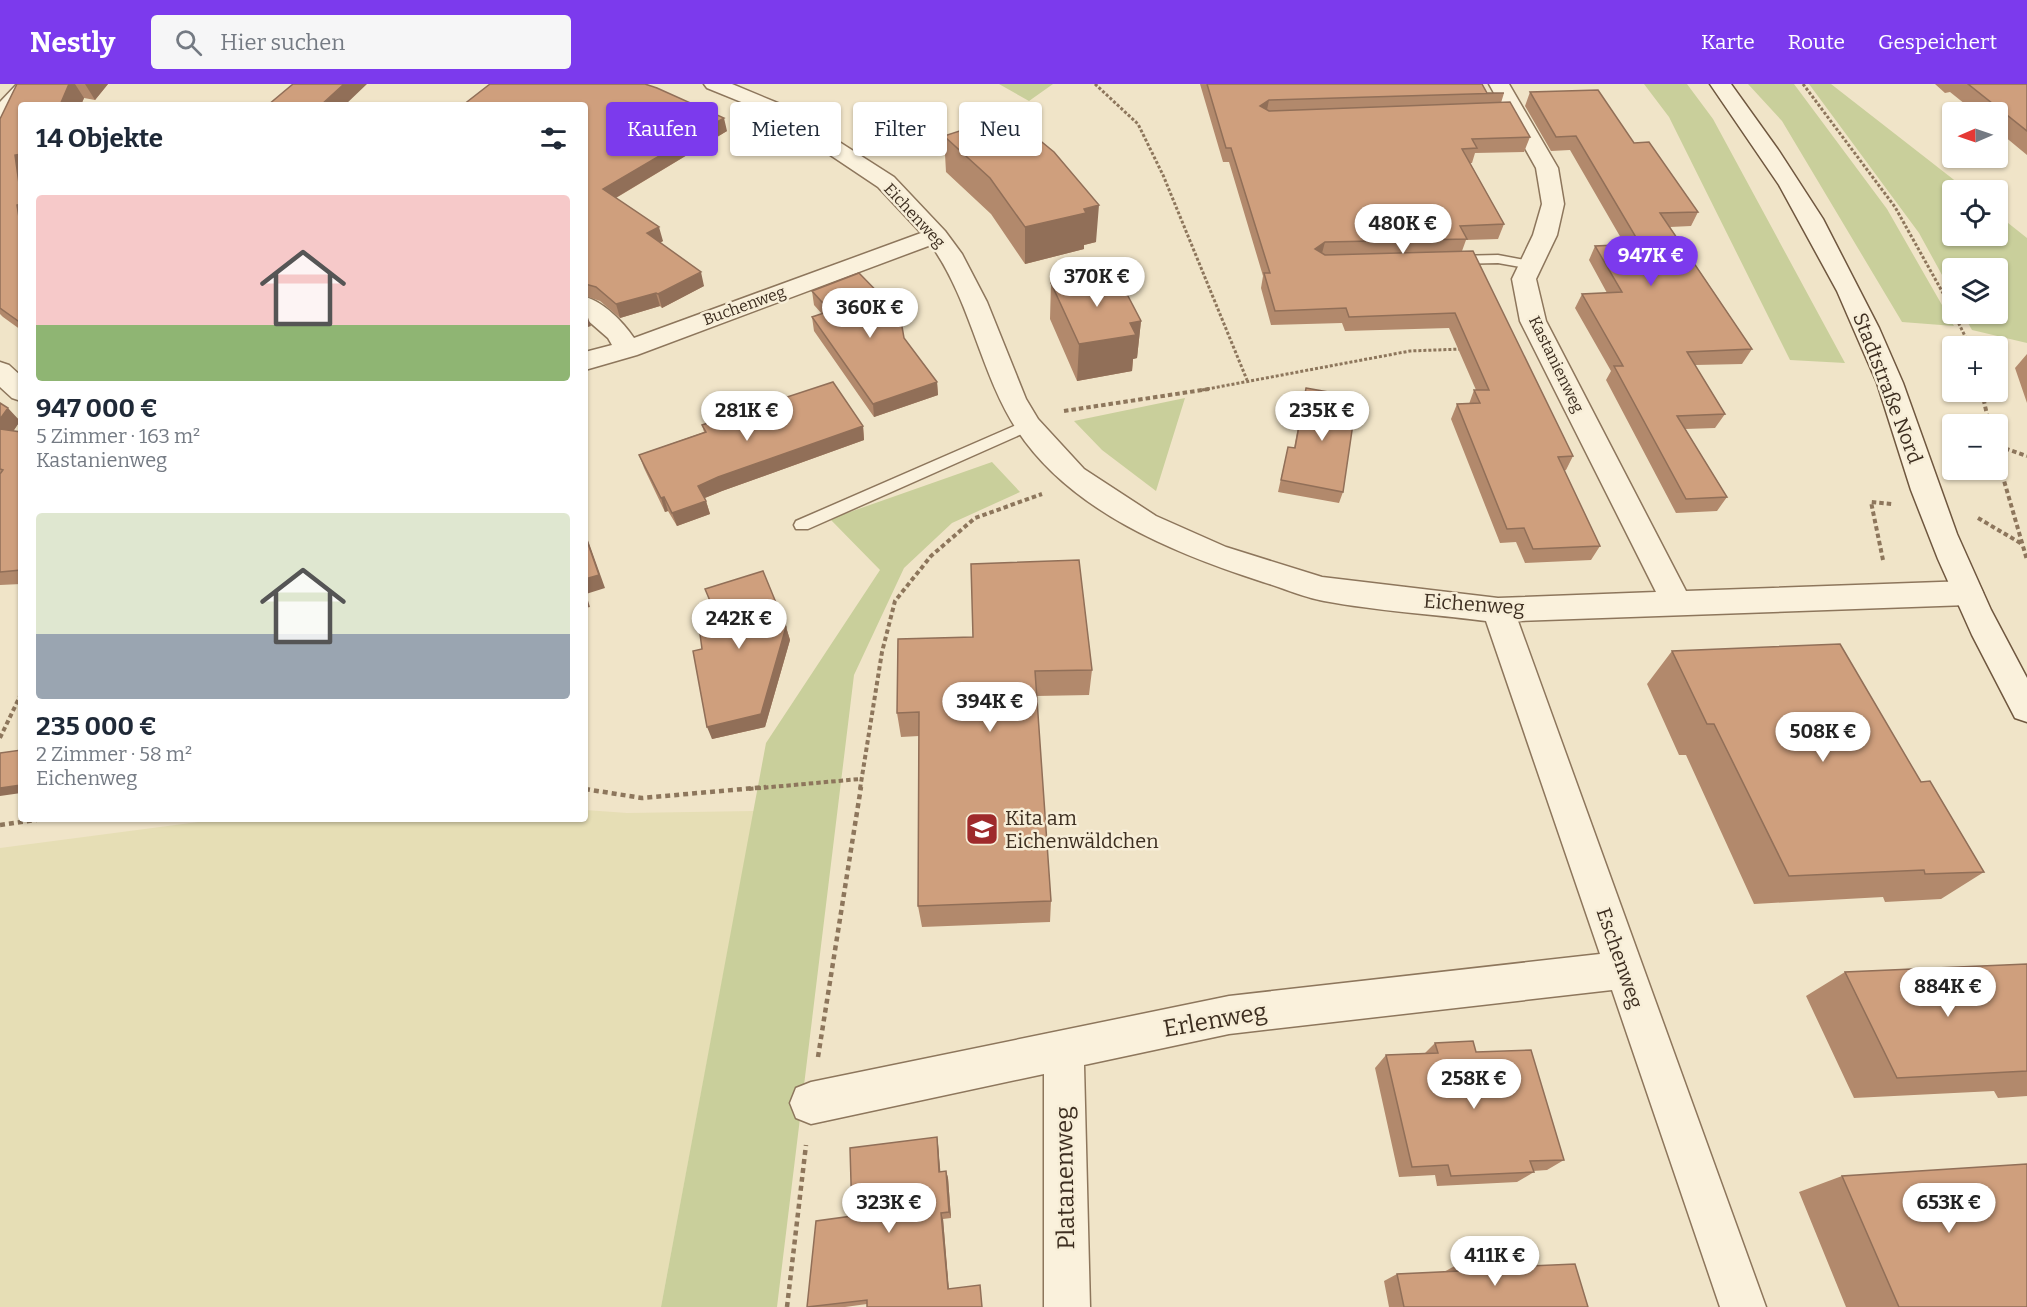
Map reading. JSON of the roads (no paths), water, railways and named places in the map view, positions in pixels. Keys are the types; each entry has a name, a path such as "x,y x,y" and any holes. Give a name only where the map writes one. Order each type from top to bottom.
{"street":[{"path":"3,124 28,84"},
{"name":"Eichenweg","path":"714,84 773,108 886,182 937,236 950,254 975,302 1013,399 1028,425 1074,476 1156,528 1215,555 1322,589 1498,610 1968,593"},
{"name":"Kastanienweg","path":"1499,84 1509,112 1547,168 1553,204 1545,235 1524,279 1533,321 1677,604"},
{"name":"Stadtstraße Nord","path":"1720,84 1787,177 1828,246 1885,369 1932,508 1968,593 1994,650 2027,708"},
{"name":"Buchenweg","path":"588,361 628,349 909,244 937,236"},
{"path":"588,308 617,332 628,349"},
{"path":"0,370 18,389"},
{"name":"Eschenweg","path":"1498,610 1743,1307"},
{"name":"Erlenweg","path":"811,1103 1229,1015 1624,970"},
{"name":"Platanenweg","path":"1064,1050 1066,1307"}],"lane":[{"path":"1438,260 1498,259 1531,265"},
{"path":"802,525 1028,425"}],"place":[{"name":"Kita am Eichenwäldchen","path":"982,829"}]}
